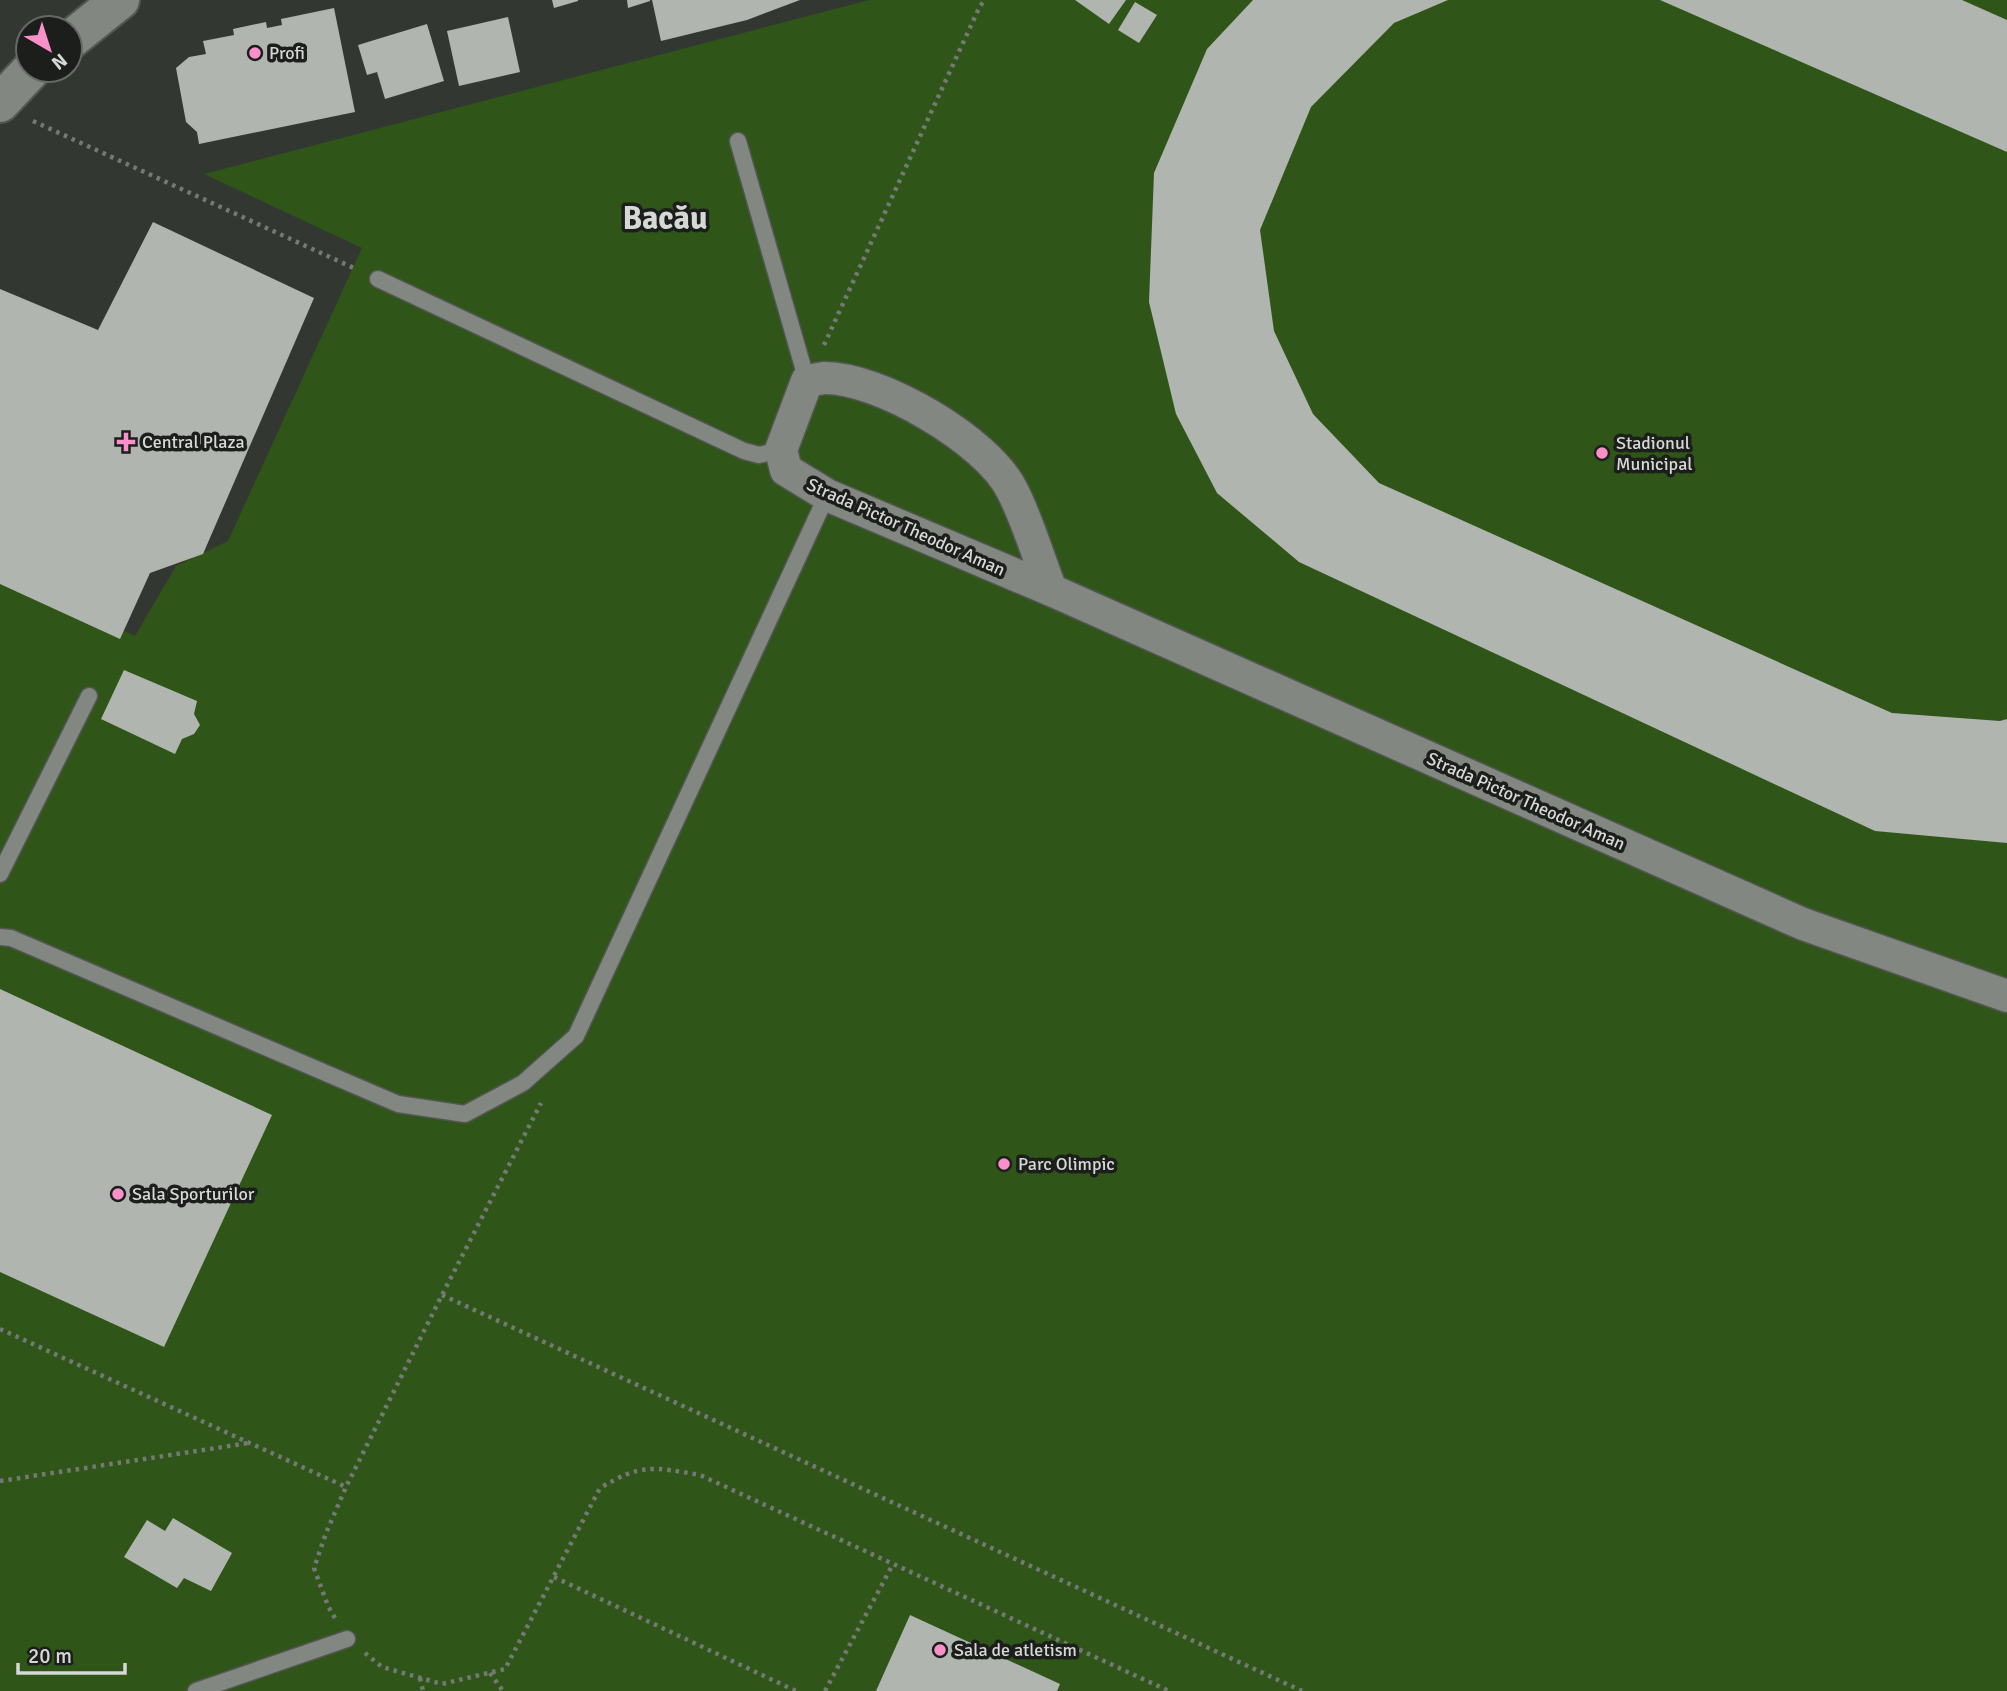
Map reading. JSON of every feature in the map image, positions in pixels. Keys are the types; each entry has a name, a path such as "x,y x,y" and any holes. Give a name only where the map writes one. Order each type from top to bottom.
{"street":[{"path":"84,29 120,0"},
{"path":"13,110 25,84"},
{"path":"781,450 807,381 839,378 897,398 976,446 1012,488 1051,590"},
{"name":"Strada Pictor Theodor Aman","path":"781,450 786,470 827,495 1051,590 1803,924 2007,996"}],"lane":[{"path":"738,141 807,381"},
{"path":"377,279 744,450 759,455 781,450"},
{"path":"0,937 23,944 398,1104 465,1114 523,1083 576,1036 827,495"},
{"path":"0,874 89,696"},
{"path":"196,1691 347,1639"}],"path":[{"path":"807,381 985,0"},
{"path":"13,110 377,279"},
{"path":"544,1098 442,1295 346,1487 326,1534 314,1568 328,1606 347,1639 382,1667 442,1684 505,1669 600,1488 624,1474 654,1467 699,1475 1169,1691"},
{"path":"442,1295 1302,1691"},
{"path":"0,1329 346,1487"},
{"path":"0,1480 250,1442"},
{"path":"825,1691 893,1564"},
{"path":"554,1577 796,1691"},
{"path":"490,1673 503,1691"},
{"path":"420,1678 423,1691"}],"green space":[{"name":"Parc Olimpic","path":"869,0 2007,0 2007,1691 0,1691 0,572 135,636 176,566 228,541 362,248 204,174"}],"building":[{"path":"552,0 578,0 578,1 554,8"},
{"path":"627,0 650,0 650,1 628,8"},
{"path":"652,0 800,0 747,20 661,41"},
{"path":"1075,0 1126,0 1109,24"},
{"path":"1253,0 1448,0 1394,23 1311,107 1260,230 1274,331 1313,414 1379,483 1892,713 2000,721 2007,719 2007,843 1875,831 1299,562 1217,493 1176,414 1149,302 1154,173 1207,49"},
{"path":"1660,0 1962,0 2007,20 2007,152"},
{"path":"1135,2 1157,15 1139,43 1118,30"},
{"path":"334,8 355,112 199,144 197,132 186,122 176,68 189,57 206,54 203,41 234,35 233,29 266,22 267,28 282,25 281,19"},
{"path":"508,17 520,72 459,86 447,31"},
{"path":"427,24 444,81 385,99 377,72 367,75 358,45"},
{"name":"Central Plaza","path":"153,222 314,298 203,554 150,573 120,639 0,584 0,289 98,330"},
{"path":"124,670 197,701 194,714 200,725 194,734 182,739 175,754 101,719"},
{"name":"Sala Sporturilor","path":"0,989 272,1115 164,1347 0,1272"},
{"path":"173,1518 232,1553 211,1591 184,1578 177,1588 124,1557 147,1520 165,1531"},
{"name":"Sala de atletism","path":"910,1615 1060,1684 1057,1691 876,1691"}],"place":[{"name":"Profi","path":"255,53"},
{"name":"Central Plaza","path":"126,442"},
{"name":"Stadionul Municipal","path":"1602,453"},
{"name":"Parc Olimpic","path":"1004,1164"},
{"name":"Sala Sporturilor","path":"118,1194"},
{"name":"Sala de atletism","path":"940,1650"}],"district":[{"name":"Bacău","path":"665,218"}]}
